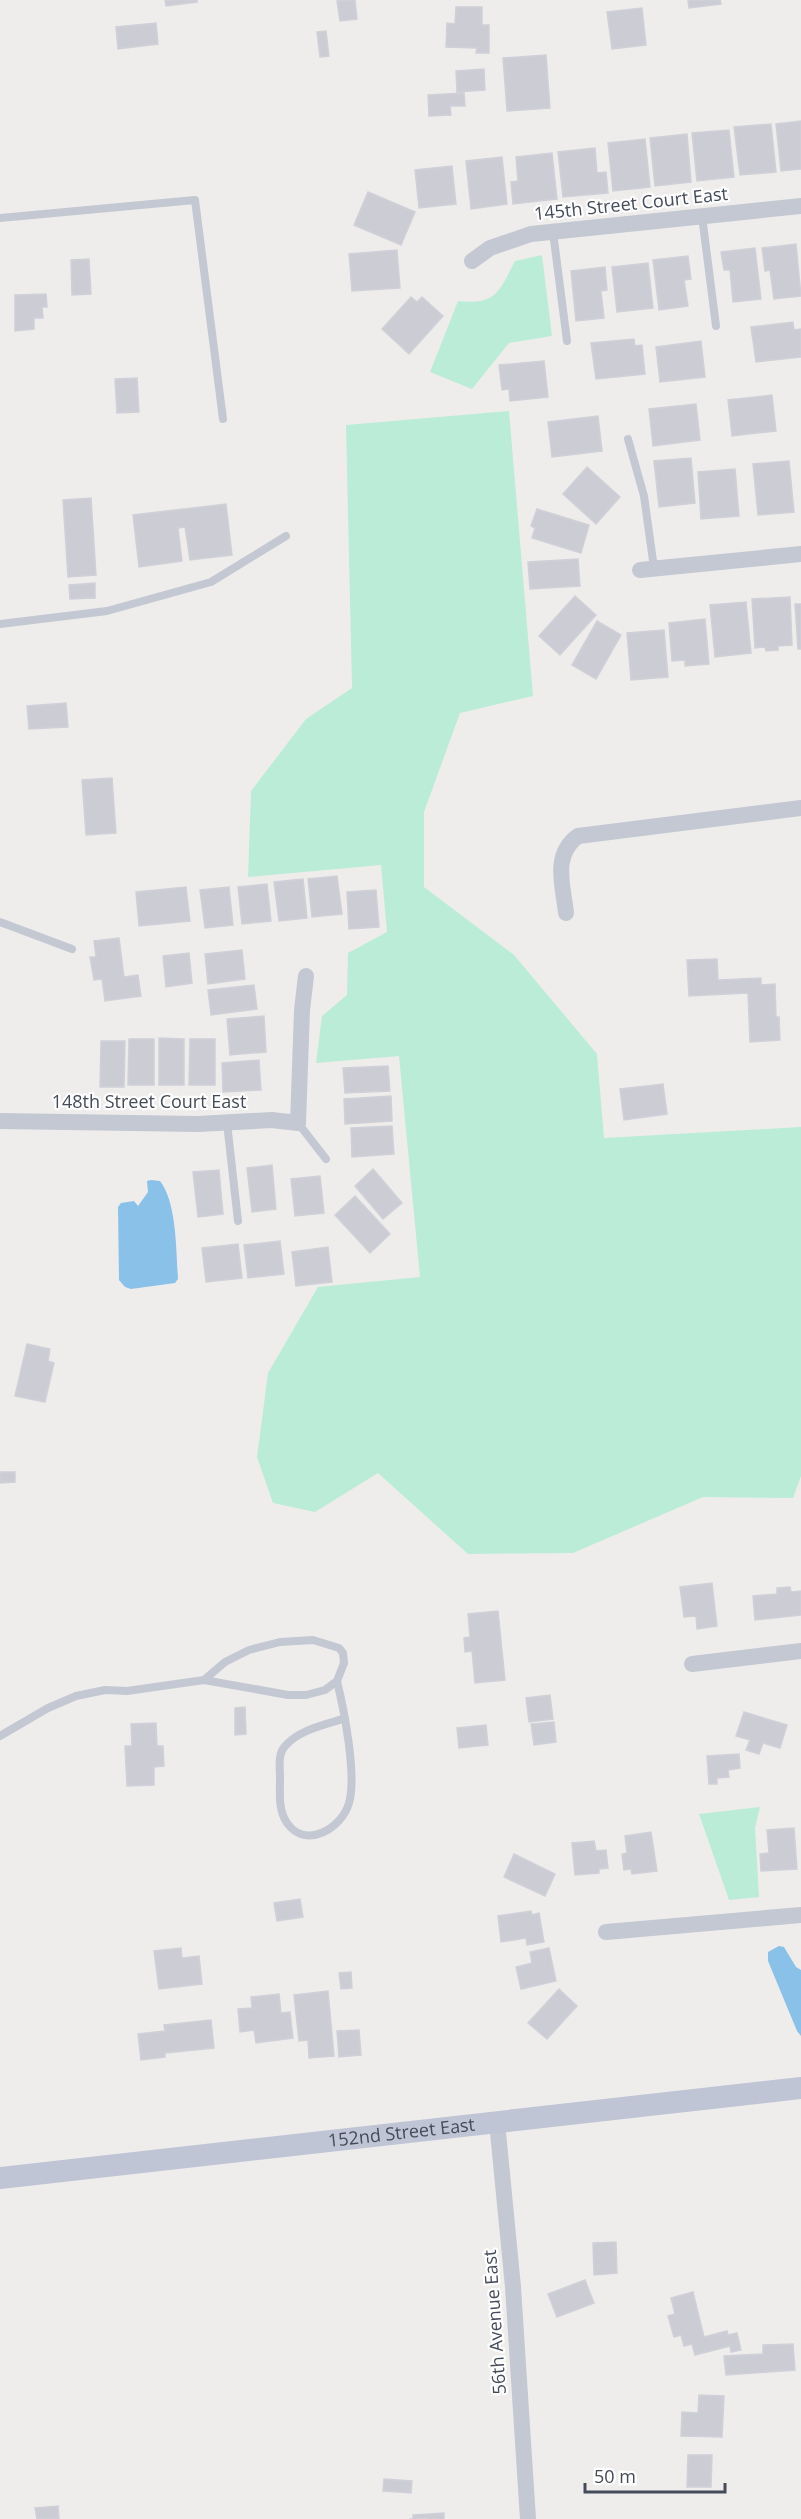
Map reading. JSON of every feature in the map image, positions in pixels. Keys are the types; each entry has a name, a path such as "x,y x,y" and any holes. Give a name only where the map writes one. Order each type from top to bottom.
{"street":[{"name":"145th Street Court East","path":"472,261 490,248 531,234 801,206"},
{"path":"647,569 801,554"},
{"path":"566,913 560,863 565,850 578,836 801,808"},
{"path":"298,1123 302,1010 306,976"},
{"name":"148th Street Court East","path":"0,1121 198,1124 272,1120 298,1123"},
{"path":"692,1664 801,1651"},
{"path":"606,1932 801,1915"},
{"name":"152nd Street East","path":"1,2176 801,2088"},
{"name":"56th Avenue East","path":"497,2122 513,2287 528,2519"}],"lane":[{"path":"0,218 195,200 223,419"},
{"path":"702,216 716,326"},
{"path":"553,232 567,341"},
{"path":"628,439 644,496 647,569"},
{"path":"0,624 106,611 211,582 286,536"},
{"path":"0,922 72,949"},
{"path":"227,1123 238,1221"},
{"path":"298,1123 326,1159"},
{"path":"0,1736 48,1707 76,1696 105,1690 127,1691 204,1680 288,1695 306,1695 325,1690 337,1681 344,1663 343,1653 339,1648 314,1640 280,1642 249,1650 225,1662 204,1680"},
{"path":"337,1681 345,1718 351,1786 349,1803 342,1819 325,1833 304,1834 294,1830 287,1824 280,1803 280,1755 286,1744 301,1734 345,1718"}],"green space":[{"path":"542,255 552,336 509,343 472,389 430,372 458,301 471,302 489,298 500,288 515,261"},
{"path":"509,411 533,696 460,713 424,812 424,887 514,955 597,1054 604,1138 801,1127 801,1476 793,1498 703,1497 573,1553 468,1554 378,1473 315,1512 273,1503 257,1457 268,1373 318,1287 420,1277 399,1056 316,1063 322,1016 347,995 348,953 387,932 381,865 248,877 251,791 306,719 352,688 346,425"},
{"path":"760,1807 755,1828 759,1897 729,1900 699,1814"}],"water":[{"path":"147,1181 160,1181 170,1202 175,1228 178,1279 175,1283 131,1289 125,1287 119,1280 118,1207 121,1203 134,1201 138,1206 148,1192"},
{"path":"779,1946 784,1947 796,1967 801,1970 801,2036 768,1961 768,1952"}],"building":[{"path":"165,0 197,0 197,2 166,6"},
{"path":"355,0 357,19 340,21 337,1"},
{"path":"688,0 720,0 721,4 689,8"},
{"path":"456,7 482,7 482,25 489,25 489,53 476,53 477,48 446,47 447,23 455,24"},
{"path":"642,8 646,45 612,49 607,12"},
{"path":"156,23 158,44 118,49 116,27"},
{"path":"326,31 329,56 320,57 317,32"},
{"path":"546,55 550,108 507,111 503,58"},
{"path":"484,69 485,90 457,92 456,71"},
{"path":"464,93 465,106 450,106 451,115 429,116 428,95"},
{"path":"801,121 801,169 781,171 776,124"},
{"path":"771,124 776,172 740,175 734,127"},
{"path":"729,130 734,177 697,181 692,133"},
{"path":"687,134 691,182 655,186 650,138"},
{"path":"645,139 650,187 613,191 608,143"},
{"path":"595,148 597,173 606,172 608,193 563,197 558,152"},
{"path":"552,153 557,199 513,204 511,182 518,181 516,157"},
{"path":"502,157 507,204 471,209 466,161"},
{"path":"452,166 456,204 419,208 415,170"},
{"path":"368,192 415,212 401,245 354,225"},
{"path":"796,244 801,296 774,299 770,270 765,271 762,248"},
{"path":"755,248 761,299 733,302 730,270 724,270 721,252"},
{"path":"397,250 400,288 352,291 349,254"},
{"path":"688,256 691,279 684,280 688,306 659,310 653,260"},
{"path":"89,259 91,294 72,295 71,260"},
{"path":"648,263 653,308 617,312 612,267"},
{"path":"605,267 607,290 601,291 604,318 576,321 571,271"},
{"path":"46,294 47,307 42,307 43,318 34,318 34,329 15,331 15,295"},
{"path":"411,297 417,302 422,297 443,316 409,354 382,329"},
{"path":"793,322 794,330 801,329 801,357 756,362 751,327"},
{"path":"634,339 635,346 642,345 645,374 596,379 591,343"},
{"path":"701,341 705,377 660,382 656,347"},
{"path":"544,361 548,397 510,401 509,389 502,390 499,365"},
{"path":"137,378 139,412 117,413 115,379"},
{"path":"772,395 776,431 732,436 728,400"},
{"path":"696,404 700,440 653,446 649,409"},
{"path":"598,416 602,451 552,457 548,422"},
{"path":"691,458 695,503 659,507 654,461"},
{"path":"789,461 794,512 758,515 753,464"},
{"path":"587,467 620,497 596,524 563,494"},
{"path":"735,469 739,516 701,519 698,472"},
{"path":"91,498 96,575 68,577 63,500"},
{"path":"226,504 232,555 190,560 185,527 178,528 182,561 139,567 133,515"},
{"path":"537,509 589,525 581,553 532,538 535,528 531,526"},
{"path":"578,559 580,586 530,589 528,562"},
{"path":"95,583 95,598 70,599 69,585"},
{"path":"575,596 596,615 560,655 539,636"},
{"path":"790,597 792,645 778,646 778,650 766,651 765,647 755,648 752,599"},
{"path":"746,602 751,653 715,657 710,605"},
{"path":"795,604 801,604 801,649 798,649"},
{"path":"705,619 709,664 685,666 685,660 672,661 669,623"},
{"path":"597,621 621,635 596,679 572,665"},
{"path":"664,630 668,677 631,680 627,633"},
{"path":"66,703 68,727 29,729 27,706"},
{"path":"112,778 116,833 86,835 82,780"},
{"path":"337,876 342,914 312,917 308,879"},
{"path":"303,879 307,918 279,921 274,882"},
{"path":"267,884 271,921 242,924 238,887"},
{"path":"186,887 190,921 139,926 136,892"},
{"path":"229,887 233,925 205,928 200,890"},
{"path":"376,890 379,927 349,929 347,892"},
{"path":"119,938 124,977 138,975 141,996 105,1001 102,979 94,980 90,957 96,957 94,941"},
{"path":"242,950 245,979 208,984 205,954"},
{"path":"189,953 192,983 166,987 163,956"},
{"path":"717,959 718,980 761,978 761,985 775,984 776,1017 779,1017 780,1040 750,1042 748,993 689,996 687,960"},
{"path":"254,985 257,1009 211,1015 208,990"},
{"path":"264,1016 266,1052 230,1055 227,1019"},
{"path":"159,1038 184,1039 184,1085 159,1085"},
{"path":"129,1039 154,1039 154,1085 128,1085"},
{"path":"190,1039 215,1039 215,1085 189,1085"},
{"path":"101,1041 125,1041 124,1087 100,1087"},
{"path":"259,1060 261,1090 223,1092 222,1063"},
{"path":"388,1066 390,1091 345,1093 343,1068"},
{"path":"663,1084 667,1114 624,1120 620,1089"},
{"path":"391,1096 392,1121 345,1124 344,1099"},
{"path":"392,1126 394,1154 352,1157 351,1128"},
{"path":"272,1165 276,1209 252,1212 247,1168"},
{"path":"373,1169 402,1203 383,1219 355,1186"},
{"path":"219,1170 223,1214 198,1217 193,1172"},
{"path":"320,1176 324,1213 295,1216 291,1179"},
{"path":"355,1196 390,1234 370,1253 335,1215"},
{"path":"280,1241 284,1274 248,1278 244,1245"},
{"path":"238,1244 242,1278 206,1282 202,1248"},
{"path":"328,1247 332,1282 296,1286 292,1252"},
{"path":"27,1344 50,1349 48,1361 54,1363 45,1402 15,1396"},
{"path":"0,1472 15,1472 15,1482 0,1483"},
{"path":"712,1583 717,1626 697,1629 696,1616 684,1617 680,1587"},
{"path":"790,1587 791,1592 801,1591 801,1615 755,1620 753,1596 777,1594 777,1588"},
{"path":"498,1611 505,1680 475,1683 472,1651 465,1652 464,1638 470,1637 468,1614"},
{"path":"550,1695 553,1719 529,1722 526,1698"},
{"path":"245,1707 246,1734 235,1735 235,1708"},
{"path":"744,1712 787,1725 780,1748 763,1743 759,1754 746,1750 750,1740 736,1736"},
{"path":"554,1722 556,1742 534,1745 531,1724"},
{"path":"156,1723 157,1746 163,1746 164,1766 154,1767 154,1785 127,1786 125,1746 132,1746 131,1724"},
{"path":"486,1725 488,1745 459,1748 457,1728"},
{"path":"739,1754 740,1768 728,1770 729,1777 717,1778 717,1784 709,1784 707,1756"},
{"path":"794,1828 797,1869 761,1871 760,1854 769,1853 767,1830"},
{"path":"651,1832 657,1871 632,1874 631,1869 624,1870 622,1854 627,1853 625,1836"},
{"path":"594,1841 596,1851 606,1850 608,1868 599,1869 599,1873 575,1875 572,1843"},
{"path":"514,1854 555,1874 545,1896 504,1877"},
{"path":"300,1899 303,1917 277,1921 274,1903"},
{"path":"531,1911 532,1915 539,1913 544,1942 527,1945 526,1938 501,1942 498,1916"},
{"path":"181,1948 182,1958 199,1956 202,1984 159,1989 154,1951"},
{"path":"549,1948 556,1981 521,1989 516,1967 532,1963 530,1952"},
{"path":"351,1972 352,1988 341,1989 339,1973"},
{"path":"559,1989 577,2006 547,2039 528,2023"},
{"path":"328,1991 334,2056 309,2058 308,2040 299,2041 294,1995"},
{"path":"279,1994 281,2013 290,2012 293,2038 256,2043 254,2030 240,2032 238,2009 252,2008 251,1997"},
{"path":"211,2020 214,2048 165,2053 165,2057 141,2060 138,2034 165,2031 164,2025"},
{"path":"359,2030 361,2055 339,2057 337,2031"},
{"path":"616,2242 617,2273 594,2275 593,2243"},
{"path":"585,2280 594,2303 557,2317 548,2294"},
{"path":"693,2292 704,2337 727,2331 728,2335 737,2333 741,2350 731,2352 730,2346 695,2355 692,2344 684,2346 681,2335 674,2337 668,2316 675,2314 671,2298"},
{"path":"793,2344 795,2370 726,2375 724,2356 763,2354 763,2345"},
{"path":"699,2395 724,2396 722,2437 681,2436 682,2412 698,2413"},
{"path":"688,2455 712,2455 711,2487 687,2487"},
{"path":"384,2479 412,2481 411,2493 383,2491"},
{"path":"58,2506 59,2519 37,2519 35,2508"},
{"path":"444,2513 444,2519 413,2519 413,2515"}]}
